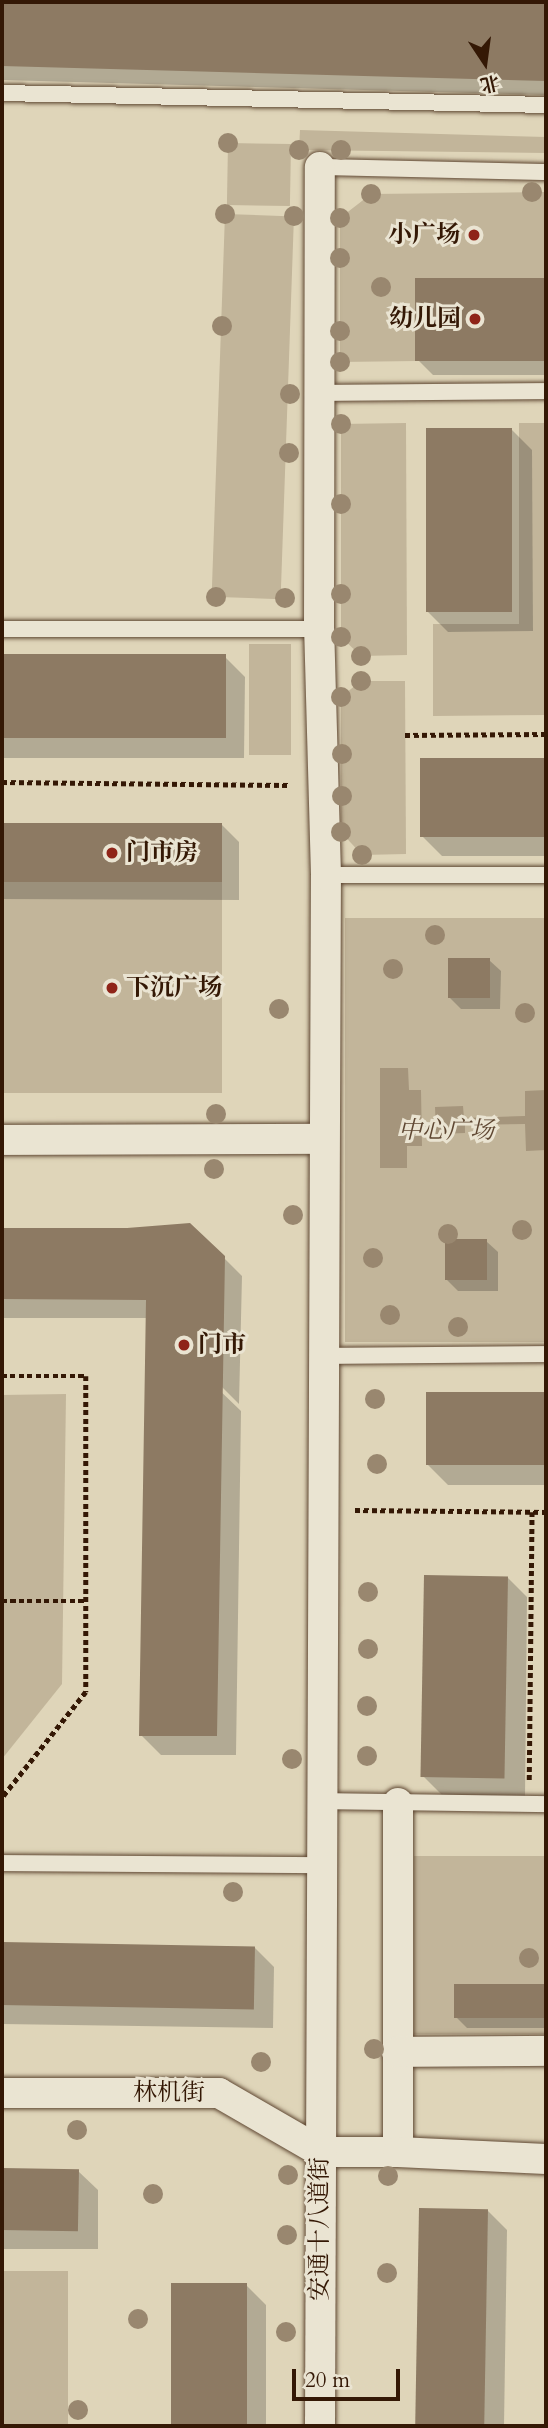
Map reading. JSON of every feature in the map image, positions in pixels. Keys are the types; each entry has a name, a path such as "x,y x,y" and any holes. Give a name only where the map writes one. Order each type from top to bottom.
{"street":[{"name":"安通十八道街","path":"320,167 319,629 326,875 320,2426"},
{"path":"2,1140 324,1139"},
{"path":"398,1803 398,2152"},
{"path":"397,2052 546,2051"},
{"name":"林机街","path":"2,2093 219,2093 321,2152"},
{"path":"321,2152 398,2152 546,2159"}],"lane":[{"path":"2,93 546,105"},
{"path":"320,167 546,172"},
{"path":"320,393 546,391"},
{"path":"2,629 319,629"},
{"path":"326,875 546,875"},
{"path":"324,1356 546,1354"},
{"path":"323,1801 546,1804"},
{"path":"2,1863 322,1865"}],"path":[{"path":"405,735 546,734"},
{"path":"2,782 324,785"},
{"path":"2,1376 86,1376 86,1692 2,1798"},
{"path":"323,1510 546,1512"},
{"path":"529,1804 532,1512"},
{"path":"2,1601 85,1601"}],"green space":[{"path":"300,130 546,137 546,153 299,150"},
{"path":"228,143 291,144 290,206 227,205"},
{"path":"546,192 546,278 416,278 416,361 340,362 340,218 371,194"},
{"path":"225,214 294,216 281,599 212,597"},
{"path":"406,423 407,655 361,656 341,637 341,424"},
{"path":"519,423 546,423 546,715 433,716 433,624 519,624"},
{"path":"249,644 291,644 291,755 249,755"},
{"path":"361,681 405,681 406,854 362,855 341,832 341,697"},
{"name":"下沉广场","path":"2,882 222,882 222,1093 2,1093"},
{"name":"中心广场","path":"345,918 546,918 546,1342 345,1342"},
{"path":"66,1394 62,1684 2,1759 2,1395"},
{"path":"414,1856 546,1856 546,2034 414,2034"},
{"path":"2,2271 68,2271 68,2426 2,2426"}],"shaded area":[{"path":"380,1068 408,1068 409,1090 421,1090 422,1146 407,1146 407,1168 380,1168"},
{"path":"546,1090 546,1150 526,1151 525,1124 465,1125 465,1133 436,1134 435,1107 463,1106 464,1118 525,1116 525,1091"}],"building":[{"path":"2,2 546,2 546,81 2,66"},
{"name":"幼儿园","path":"415,278 546,278 546,361 415,361"},
{"path":"426,428 512,428 512,612 426,612"},
{"path":"2,654 226,654 226,738 2,738"},
{"path":"420,758 546,758 546,837 420,837"},
{"name":"门市房","path":"2,823 222,823 222,882 2,882"},
{"path":"448,958 490,958 490,998 448,998"},
{"path":"190,1223 225,1256 217,1736 139,1736 146,1300 2,1299 2,1228 127,1228"},
{"path":"445,1239 487,1239 487,1280 445,1280"},
{"path":"426,1392 546,1392 546,1465 426,1465"},
{"path":"424,1575 508,1576 504,1778 420,1777"},
{"path":"2,1942 255,1946 254,2009 2,2005"},
{"path":"454,1984 546,1984 546,2018 454,2018"},
{"path":"2,2168 79,2169 78,2231 2,2230"},
{"path":"419,2208 488,2209 484,2426 415,2426"},
{"path":"171,2283 247,2283 247,2426 171,2426"}],"place":[{"name":"小广场","path":"474,235"},
{"name":"幼儿园","path":"475,319"},
{"name":"门市房","path":"112,853"},
{"name":"下沉广场","path":"112,988"},
{"name":"门市","path":"184,1345"}]}
